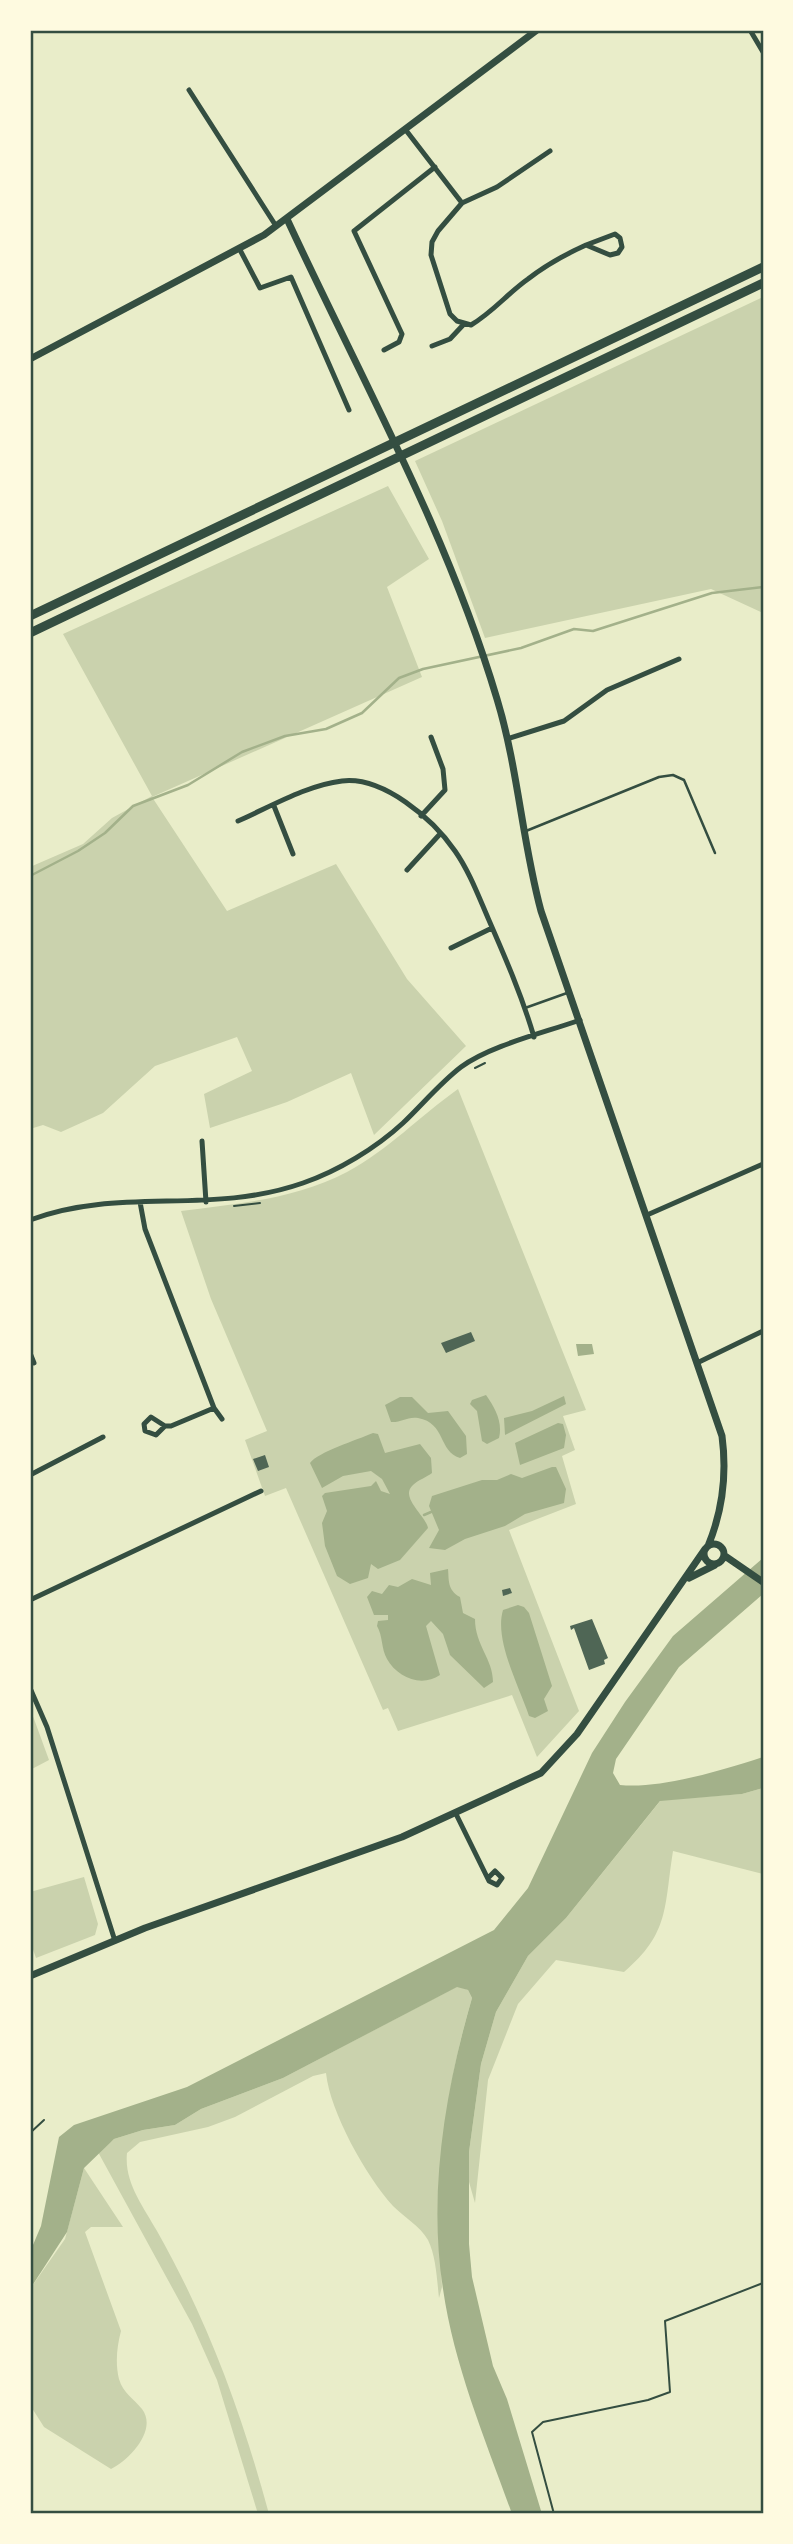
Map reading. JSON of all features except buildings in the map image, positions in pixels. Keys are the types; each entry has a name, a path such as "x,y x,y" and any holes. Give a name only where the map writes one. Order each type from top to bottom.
{"highway":[{"path":"30,616 763,267"},
{"path":"30,633 763,283"}],"street":[{"path":"30,359 239,248 287,219 537,30"},
{"path":"751,30 763,52"},
{"path":"189,90 276,226"},
{"path":"405,129 462,203"},
{"path":"550,151 497,187 462,203 438,231 432,242 431,255 450,314 464,324 471,325 489,314 525,280 586,245 606,235 615,234 620,238 622,247 618,253 610,255 586,245"},
{"path":"384,350 399,342 402,334 354,231 435,167"},
{"path":"287,219 412,482 486,666 507,739 523,832 541,911 699,1362 722,1436 725,1479 718,1523 720,1545 725,1556 735,1565 763,1582"},
{"path":"239,248 260,288 291,277 349,410"},
{"path":"432,346 450,338 464,324"},
{"path":"507,739 564,721 607,691 679,659"},
{"path":"421,816 445,790 443,769 431,737"},
{"path":"238,821 321,786 360,781 389,790 440,834 464,865 525,1008 534,1037"},
{"path":"274,806 293,854"},
{"path":"407,870 440,834"},
{"path":"451,947 492,928"},
{"path":"30,1220 77,1206 206,1202 270,1193 337,1167 367,1150 400,1125 462,1066 580,1020"},
{"path":"202,1141 206,1202"},
{"path":"648,1215 763,1164"},
{"path":"140,1202 145,1229 214,1408 222,1419"},
{"path":"699,1362 763,1331"},
{"path":"30,1353 34,1363"},
{"path":"168,1426 214,1408"},
{"path":"30,1475 103,1437"},
{"path":"30,1600 261,1491"},
{"path":"30,1976 115,1941 402,1836 524,1783 558,1757 686,1581 718,1523"},
{"path":"707,1547 720,1545"},
{"path":"707,1547 705,1559 717,1564 735,1565"},
{"path":"686,1581 717,1564 725,1556"},
{"path":"30,1688 47,1727 115,1941"},
{"path":"456,1814 488,1878"}],"lane":[{"path":"523,832 659,777 673,775 684,780 715,853"},
{"path":"525,1008 570,992"}],"path":[{"path":"470,1070 488,1059"},
{"path":"227,1206 265,1201"},
{"path":"30,2133 44,2120"},
{"path":"554,2514 532,2432 543,2422 648,2400 670,2392 665,2321 763,2283"}],"shaded area":[{"path":"763,297 763,613 711,589 485,638 442,521 415,461"},
{"path":"388,486 429,559 387,587 422,677 152,797 227,911 336,864 407,979 466,1046 374,1135 351,1073 287,1102 210,1128 204,1094 252,1071 237,1037 155,1066 103,1113 61,1132 43,1125 30,1129 30,867 83,844 112,818 152,796 63,634"},
{"path":"458,1089 586,1410 563,1416 575,1450 562,1456 576,1504 509,1530 579,1711 537,1757 512,1695 398,1731 388,1708 383,1710 286,1488 265,1496 245,1440 267,1431 211,1299 181,1211 266,1199 327,1181 376,1154"},
{"path":"576,1344 592,1344 594,1354 578,1356"},
{"path":"486,1395 500,1426 499,1438 487,1444 482,1441 477,1411 470,1404 472,1400"},
{"path":"564,1396 566,1404 505,1435 504,1418 532,1411"},
{"path":"400,1397 412,1397 428,1413 448,1411 466,1436 467,1454 460,1458 448,1450 438,1431 427,1421 414,1418 391,1422 385,1405"},
{"path":"558,1423 563,1424 566,1435 564,1448 520,1465 515,1443"},
{"path":"373,1433 378,1434 385,1453 420,1444 431,1458 432,1473 413,1485 409,1495 428,1528 400,1560 378,1569 371,1564 368,1578 350,1584 337,1576 325,1546 322,1523 327,1511 322,1496 325,1493 371,1486 376,1481 381,1491 390,1494 382,1479 371,1471 343,1476 322,1488 310,1463 329,1451"},
{"path":"556,1467 566,1489 564,1503 525,1514 505,1526 465,1539 445,1550 429,1548 439,1530 429,1506 432,1496 482,1480 497,1480 511,1474 522,1478"},
{"path":"763,1558 763,1594 679,1667 616,1759 613,1773 620,1785 654,1784 711,1773 763,1757 763,1788 742,1794 660,1801 566,1918 528,1956 496,2012 481,2064 469,2152 469,2244 472,2277 493,2366 507,2399 542,2514 512,2514 463,2375 443,2289 437,2216 438,2179 447,2106 472,1998 468,1990 457,1987 283,2078 201,2109 175,2125 143,2130 114,2139 84,2168 67,2232 30,2289 30,2252 41,2226 59,2137 74,2125 187,2087 494,1930 528,1888 592,1753 625,1702 673,1636"},
{"path":"448,1569 451,1588 460,1597 463,1613 475,1619 478,1637 490,1666 493,1682 484,1688 450,1655 443,1634 431,1621 426,1626 440,1675 425,1681 410,1679 397,1671 385,1655 377,1626 378,1621 388,1620 388,1615 374,1615 367,1597 372,1591 382,1594 389,1585 398,1587 412,1579 431,1585 430,1573"},
{"path":"518,1605 529,1613 552,1686 544,1699 548,1711 535,1718 529,1716 509,1663 502,1635 503,1610"},
{"path":"30,1708 49,1760 30,1770"},
{"path":"763,1788 763,1874 673,1851 662,1918 650,1945 639,1958 624,1972 556,1960 518,2004 488,2080 475,2203 469,2182 469,2152 481,2064 496,2012 528,1956 566,1918 661,1800 742,1794"},
{"path":"84,1877 98,1924 95,1935 36,1958 30,1941 30,1892"},
{"path":"458,1986 468,1990 472,1998 454,2071 444,2141 440,2212 442,2287 439,2298 428,2240 393,2206 361,2161 334,2106 326,2073 313,2076 235,2117 208,2127 140,2142 127,2153 131,2184 192,2299 235,2404 269,2514 258,2514 217,2380 192,2324 98,2152 114,2139 143,2130 175,2125 201,2109 283,2078"},
{"path":"84,2168 123,2227 91,2227 85,2232 121,2331 117,2355 119,2379 146,2417 144,2435 139,2444 126,2459 111,2469 44,2427 30,2405 30,2289 65,2239"}],"waterway":[{"path":"30,876 78,851 105,833 133,806 188,785 242,752 285,736 326,729 362,713 399,678 423,669 521,648 574,629 593,631 712,593 763,587"},
{"path":"424,1515 431,1512"}]}
